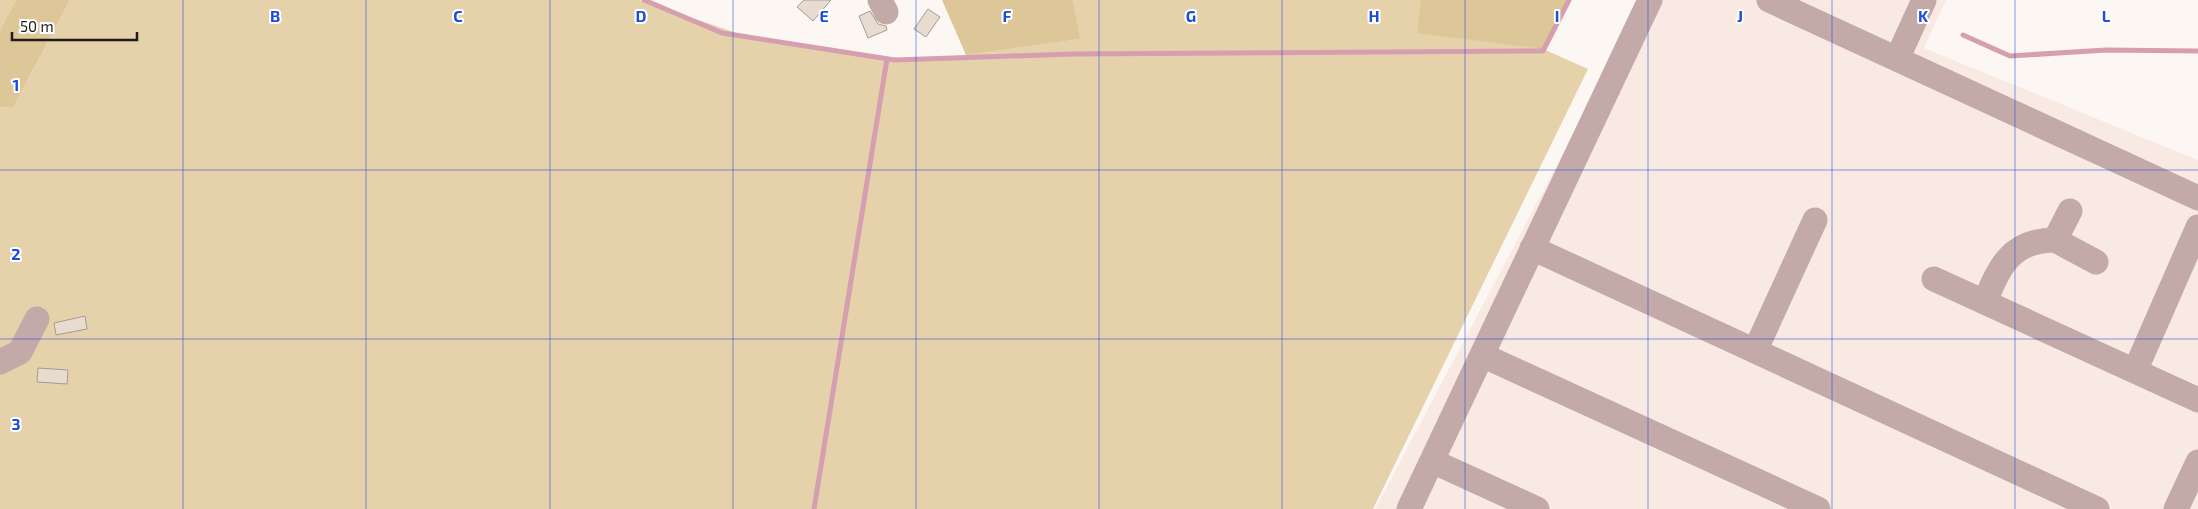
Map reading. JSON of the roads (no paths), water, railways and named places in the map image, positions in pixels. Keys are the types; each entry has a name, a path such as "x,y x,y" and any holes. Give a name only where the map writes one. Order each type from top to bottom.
{"lane":[{"path":"1409,509 1650,0"},
{"path":"1769,0 2198,198"},
{"path":"1897,59 1924,0"},
{"path":"2055,240 2070,211"},
{"path":"1755,351 1816,220"},
{"path":"2135,371 2198,227"},
{"path":"1985,302 1997,272 2008,257 2028,244 2044,240 2055,240 2096,262"},
{"path":"1532,248 2097,509"},
{"path":"1934,279 2198,400"},
{"path":"0,362 20,352 38,319"},
{"path":"1482,355 1818,509"},
{"path":"1432,461 1537,509"},
{"path":"2176,509 2198,462"}],"waterway":[{"path":"644,0 722,33 895,60 1072,54 1543,51 1569,0"},
{"path":"1963,35 2010,56 2106,50 2198,51"},
{"path":"814,509 887,59"}]}
